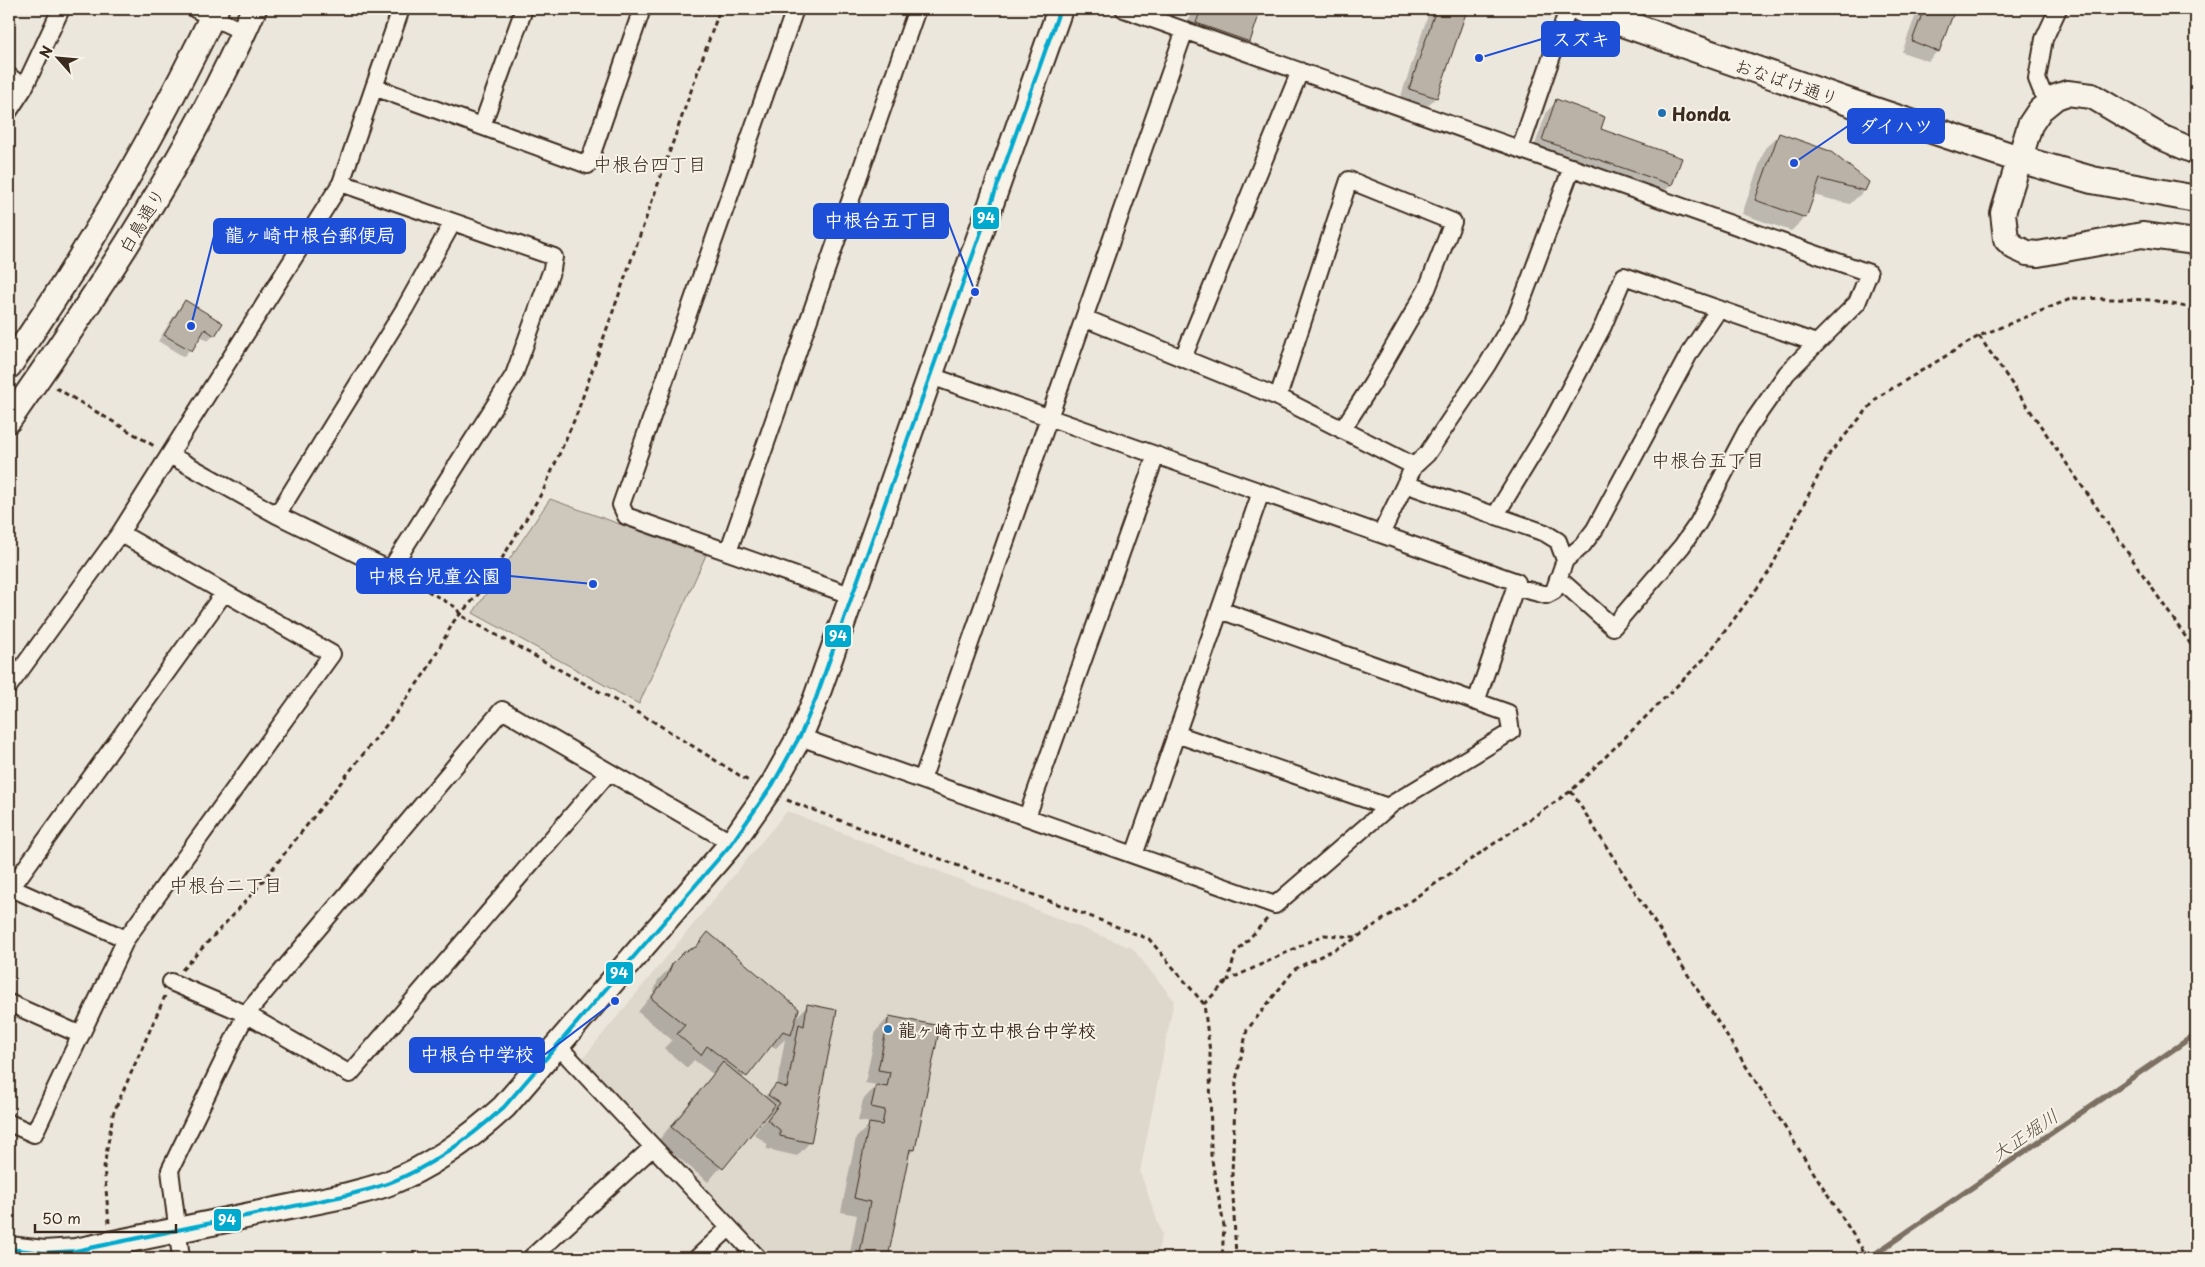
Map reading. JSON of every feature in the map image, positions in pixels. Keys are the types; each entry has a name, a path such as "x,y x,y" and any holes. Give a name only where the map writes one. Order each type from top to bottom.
{"main road":[{"name":"おなばけ通り","path":"1582,9 2018,159 2092,180 2196,198"}],"street":[{"path":"9,111 24,88 61,9"},
{"name":"白鳥通り","path":"9,420 102,285 191,134 254,9"},
{"path":"9,686 120,533 341,183 402,9"},
{"path":"482,126 524,9"},
{"path":"374,87 588,165 642,9"},
{"path":"795,9 621,505 626,516 853,596"},
{"path":"728,552 917,9"},
{"path":"9,1250 47,1255 111,1244 348,1195 389,1183 415,1171 448,1152 504,1107 732,842 768,793 800,737 853,596 1060,9"},
{"path":"1124,9 1869,273 1857,304 1787,373 1747,430 1698,523 1682,546 1614,627 1558,578"},
{"path":"1520,149 1568,9"},
{"path":"2047,104 2037,79 2044,38 2058,9"},
{"path":"207,11 244,32"},
{"name":"白鳥通り","path":"9,366 43,317 119,194 160,118 207,11"},
{"path":"922,780 1185,30"},
{"path":"1183,358 1300,71"},
{"path":"9,76 24,88"},
{"path":"2196,152 2161,137 2092,96 2068,93 2056,97 2047,104 2040,110 2030,125 2003,213 2006,239 2014,247 2027,253 2038,254 2142,235 2196,242"},
{"path":"1381,534 1414,466 1427,454 1487,366 1517,314 1572,167"},
{"path":"1278,397 1349,180 1453,222 1427,289 1372,384 1342,430"},
{"path":"170,454 277,515 390,570 514,374 552,269 554,257 341,183"},
{"path":"277,515 405,308 453,222"},
{"path":"1495,516 1551,424 1603,326 1624,276 1816,343"},
{"path":"1516,587 1546,595 1554,591 1565,560 1582,546 1595,529 1690,352 1719,309"},
{"path":"1084,318 1278,397 1414,466"},
{"path":"931,376 1517,582 1476,702"},
{"path":"1027,817 1156,455"},
{"path":"1405,484 1545,533 1558,542 1565,560"},
{"path":"1134,855 1262,492"},
{"path":"9,1123 34,1134 126,939 332,654 120,533"},
{"path":"126,939 10,888 224,593"},
{"path":"800,737 1275,905 1388,807 1510,732 1508,713 1220,610"},
{"path":"181,1258 170,1170 246,1014 502,710 732,842"},
{"path":"1176,734 1388,807"},
{"path":"171,982 246,1014 350,1074 609,772"},
{"path":"9,1003 81,1035"},
{"path":"558,1046 758,1258"},
{"path":"531,1258 654,1147"},
{"path":"697,1258 729,1228"}],"path":[{"path":"111,1244 104,1167 113,1114 171,982 254,892 393,716 426,670 454,621 484,588 542,491 576,416 720,9"},
{"path":"1236,1258 1232,1173 1236,1080 1247,1030 1295,969 1357,938 1571,791 1706,658 1769,572 1830,453 1878,397 1979,336 2073,298 2152,300 2196,308"},
{"path":"1979,336 2196,652"},
{"path":"39,378 170,454"},
{"path":"390,570 457,608 460,615 651,720 768,793 1149,939 1204,1004 1210,1052 1210,1155 1224,1226 1222,1258"},
{"path":"1571,791 1868,1258"},
{"path":"1228,980 1235,954 1274,911 1275,905"},
{"path":"1204,1004 1228,980 1324,935 1357,938"}],"shaded area":[{"path":"550,499 706,555 639,704 473,613"},
{"name":"龍ヶ崎市立中根台中学校","path":"787,811 1132,948 1174,1000 1140,1172 1162,1234 1156,1258 764,1258 583,1058"}],"building":[{"path":"1201,9 1261,9 1250,42 1196,23"},
{"path":"1436,9 1467,10 1437,98 1409,89"},
{"path":"1924,9 1955,9 1939,52 1912,41"},
{"path":"1556,99 1605,117 1601,129 1682,158 1672,185 1542,140"},
{"path":"1779,133 1830,151 1869,182 1865,191 1820,179 1806,218 1755,200"},
{"path":"185,300 223,323 215,336 205,329 192,351 164,335"},
{"path":"708,932 799,1009 791,1035 783,1031 747,1077 707,1046 701,1055 677,1034 685,1025 651,998 667,977 672,964 684,952 696,947"},
{"path":"807,1004 837,1010 811,1143 780,1136 780,1130 767,1120 780,1103 768,1095 776,1084 787,1088 799,1024 804,1026"},
{"path":"889,1016 940,1026 915,1150 910,1149 888,1258 859,1258 870,1202 854,1198 869,1123 882,1125 885,1110 871,1107 876,1085 887,1087 890,1072 878,1070"},
{"path":"723,1062 775,1105 723,1169 671,1127"}],"waterway":[{"name":"大正堀川","path":"1869,1258 2196,1034"}],"transit line":[{"name":"94","path":"9,1249 44,1253 75,1251 348,1195 389,1183 436,1160 478,1130 504,1107 732,843 773,784 801,734 816,698 1060,9"}],"place":[{"name":"スズキ","path":"1479,58"},
{"name":"Honda","path":"1662,113"},
{"name":"ダイハツ","path":"1794,163"},
{"name":"中根台五丁目","path":"975,292"},
{"name":"龍ヶ崎中根台郵便局","path":"191,326"},
{"name":"中根台児童公園","path":"593,584"},
{"name":"中根台中学校","path":"615,1001"},
{"name":"龍ヶ崎市立中根台中学校","path":"888,1029"}],"district":[{"name":"中根台四丁目","path":"650,163"},
{"name":"中根台五丁目","path":"1708,459"},
{"name":"中根台二丁目","path":"226,884"}]}
